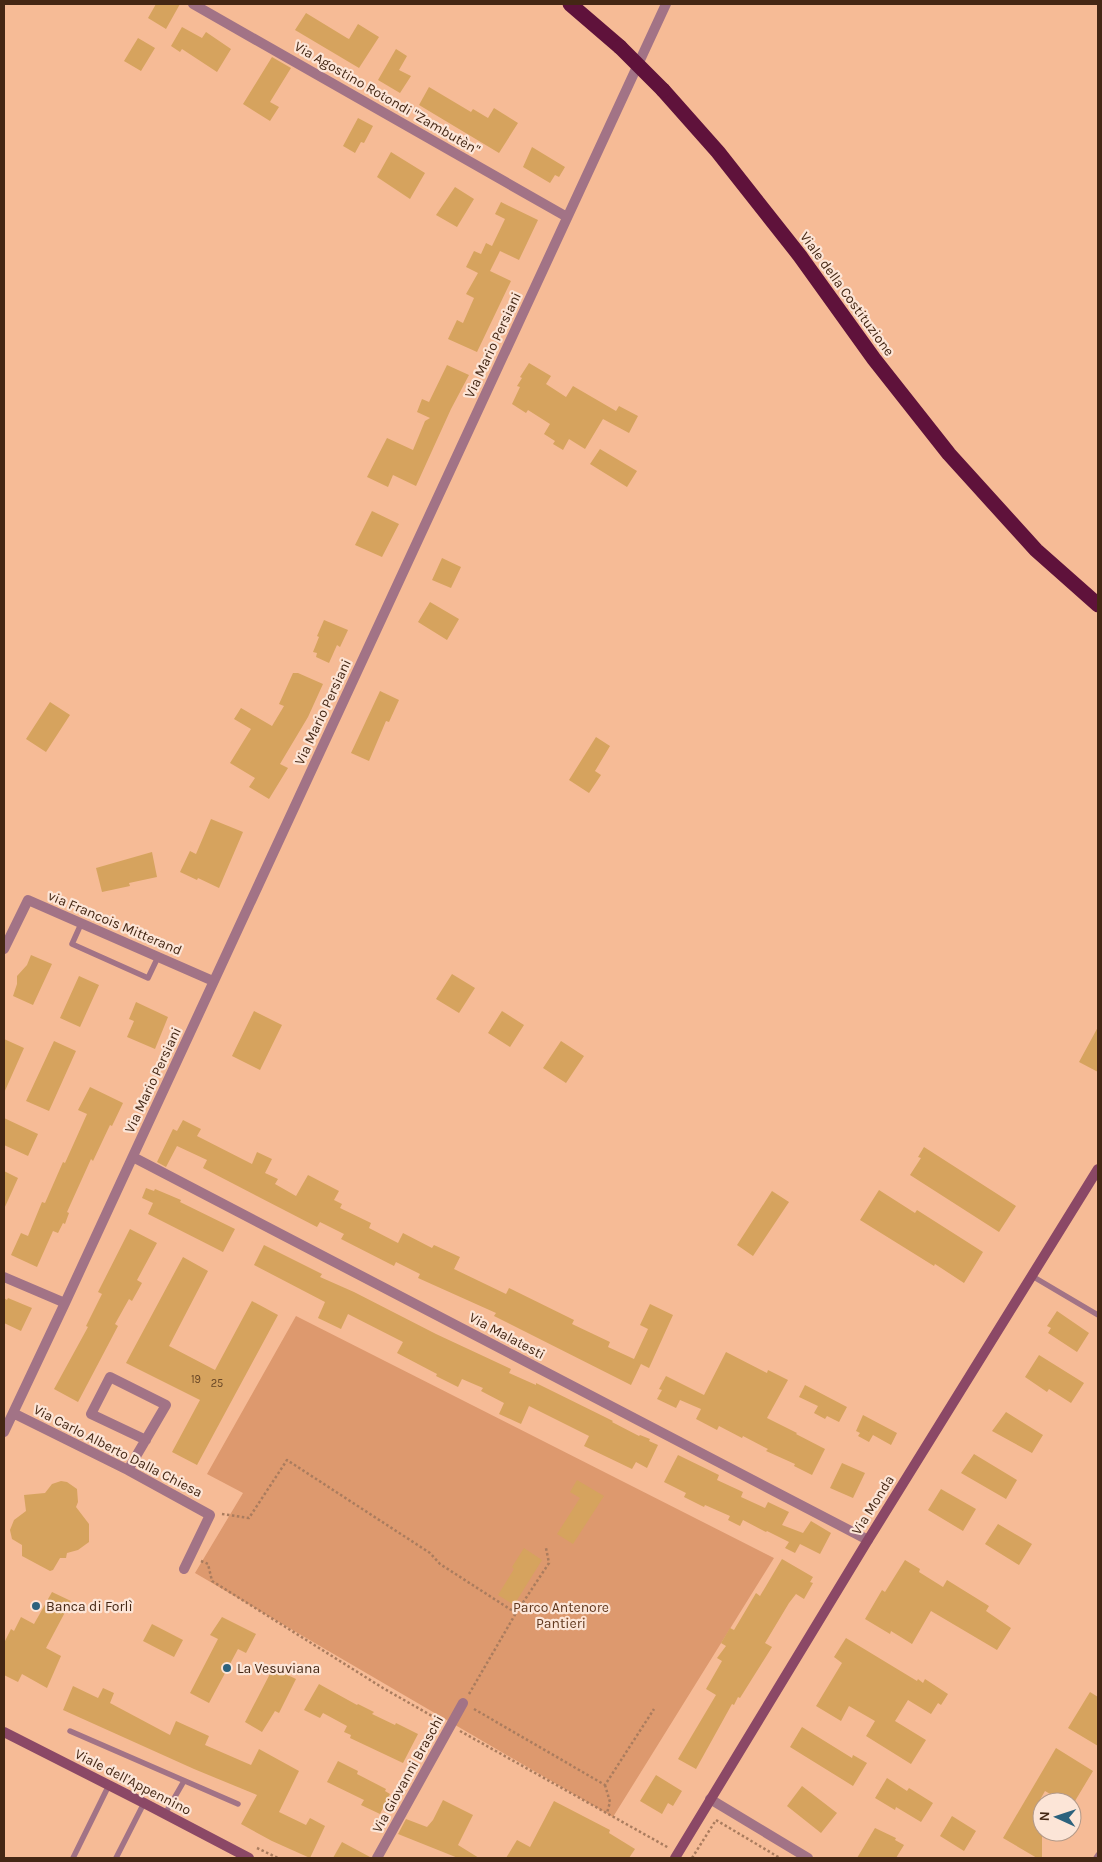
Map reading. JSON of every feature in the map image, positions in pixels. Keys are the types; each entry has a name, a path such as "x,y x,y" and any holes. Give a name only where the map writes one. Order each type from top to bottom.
{"highway":[{"name":"Viale della Costituzione","path":"570,4 620,47 663,90 718,152 794,249 874,359 949,454 1036,550 1098,605"}],"main road":[{"name":"Via Monda","path":"677,1856 868,1540 1098,1169"},
{"name":"Viale dell'Appennino","path":"4,1732 249,1858"}],"street":[{"name":"Via Agostino Rotondi \"Zambutèn\"","path":"193,4 567,217"},
{"name":"Via Mario Persiani","path":"4,1432 65,1304 666,4"},
{"name":"via Francois Mitterand","path":"4,950 28,900 213,981"},
{"name":"Via Malatesti","path":"133,1157 868,1540"},
{"path":"4,1277 65,1304"},
{"path":"128,1470 146,1440 166,1405 110,1377 91,1414 146,1440"},
{"name":"Via Carlo Alberto Dalla Chiesa","path":"13,1413 128,1470 210,1515 184,1569"},
{"name":"Via Giovanni Braschi","path":"377,1858 463,1703"},
{"path":"710,1799 808,1858"}],"lane":[{"path":"81,924 72,944 148,978 158,957"},
{"path":"1032,1276 1098,1315"},
{"path":"70,1731 238,1804"},
{"path":"165,1814 184,1781"},
{"path":"73,1858 109,1785"},
{"path":"116,1858 144,1803"}],"path":[{"path":"203,1511 249,1518 287,1460 430,1553 440,1564 516,1613"},
{"path":"546,1548 549,1563 516,1613 463,1703 604,1785 610,1802 606,1813"},
{"path":"191,1555 208,1564 212,1582 383,1688 606,1813 677,1856"},
{"path":"604,1785 654,1709"},
{"path":"692,1858 716,1820 780,1858"}],"green space":[{"name":"Parco Antenore Pantieri","path":"296,1316 774,1558 613,1817 195,1573 243,1493 207,1474"}],"building":[{"path":"156,4 180,4 166,29 148,18"},
{"path":"306,13 349,39 358,24 379,37 359,68 295,30"},
{"path":"182,27 202,38 206,32 231,49 217,72 182,49 180,52 171,46"},
{"path":"138,38 155,48 141,71 124,61"},
{"path":"396,49 407,56 399,70 411,76 400,93 378,80"},
{"path":"272,57 291,68 270,102 279,107 270,121 243,104"},
{"path":"429,87 471,112 473,109 488,118 494,108 518,123 499,153 419,105"},
{"path":"358,118 373,126 364,143 361,142 355,153 343,146"},
{"path":"532,147 565,167 559,177 555,175 550,183 523,167"},
{"path":"391,152 425,173 410,199 377,177"},
{"path":"455,187 474,199 457,227 436,215"},
{"path":"501,202 538,220 519,260 500,251 490,271 511,281 477,352 448,339 457,320 463,323 474,298 466,294 478,273 466,267 474,251 481,254 486,243 492,246 505,219 495,214"},
{"path":"529,363 551,376 546,384 566,397 573,386 616,411 619,406 638,416 629,433 603,419 585,449 569,439 563,450 553,444 555,441 544,434 550,424 528,410 526,413 512,404 520,387 517,386 522,378 520,377"},
{"path":"447,365 469,375 451,409 416,486 393,475 388,487 367,477 387,438 413,450 425,421 430,418 417,412 422,399 429,402"},
{"path":"600,449 637,471 627,487 590,464"},
{"path":"372,511 399,524 382,557 355,545"},
{"path":"442,558 461,567 451,588 432,580"},
{"path":"430,602 459,619 447,640 418,622"},
{"path":"324,620 348,630 340,647 337,645 329,663 316,657 317,653 313,652"},
{"path":"293,673 298,673 323,684 308,717 280,764 288,768 269,799 249,787 255,778 230,763 251,729 234,719 241,708 272,726 284,706 279,704"},
{"path":"380,691 399,700 389,722 386,721 369,761 351,753"},
{"path":"50,702 70,715 46,752 26,739"},
{"path":"596,737 610,746 595,771 601,775 589,793 569,780"},
{"path":"211,819 243,832 219,888 180,872 190,851 196,854"},
{"path":"152,852 157,877 129,883 130,886 102,892 96,868"},
{"path":"31,955 52,964 33,1005 13,996 17,984 17,976 27,965"},
{"path":"452,974 475,988 459,1013 436,999"},
{"path":"79,976 99,985 80,1027 60,1018"},
{"path":"136,1002 168,1017 155,1049 127,1037 134,1021 129,1019"},
{"path":"254,1011 282,1025 260,1070 232,1056"},
{"path":"502,1011 524,1025 510,1047 488,1033"},
{"path":"1098,1027 1098,1072 1079,1062"},
{"path":"4,1039 24,1048 4,1093"},
{"path":"54,1041 76,1051 49,1111 26,1101"},
{"path":"561,1041 584,1056 566,1083 543,1068"},
{"path":"90,1087 123,1103 93,1161 91,1159 67,1212 69,1213 65,1224 63,1223 58,1233 53,1231 37,1267 11,1255 21,1233 28,1236 42,1202 45,1203 63,1162 65,1163 87,1114 78,1110"},
{"path":"4,1118 38,1134 28,1156 4,1145"},
{"path":"183,1120 201,1129 197,1136 252,1164 257,1152 272,1159 265,1173 278,1179 275,1184 296,1196 308,1175 339,1191 334,1200 342,1204 340,1208 371,1223 369,1228 398,1243 403,1233 432,1248 434,1245 460,1257 454,1269 506,1294 509,1288 574,1320 572,1324 610,1342 608,1347 634,1359 648,1329 640,1325 650,1304 673,1315 649,1368 641,1364 631,1385 494,1316 496,1313 418,1278 420,1274 396,1262 394,1266 341,1239 344,1234 320,1222 317,1227 203,1168 207,1160 177,1146 166,1167 157,1162 173,1129 177,1131"},
{"path":"924,1147 1016,1206 999,1232 910,1175 921,1158 918,1157"},
{"path":"4,1171 18,1178 4,1209"},
{"path":"146,1188 154,1191 155,1189 181,1200 180,1202 235,1229 223,1252 148,1214 153,1203 142,1198"},
{"path":"879,1190 915,1213 917,1210 983,1252 964,1283 860,1220"},
{"path":"772,1191 789,1202 753,1256 737,1245"},
{"path":"130,1229 157,1243 137,1280 142,1283 132,1301 129,1299 115,1324 118,1326 78,1402 54,1389 88,1327 86,1326 102,1294 98,1292"},
{"path":"264,1245 322,1274 320,1277 511,1369 509,1373 536,1385 536,1383 639,1436 650,1439 649,1441 658,1445 647,1468 636,1462 632,1469 584,1446 589,1436 529,1406 521,1424 499,1414 504,1403 481,1391 483,1388 462,1379 458,1387 436,1376 437,1374 397,1353 403,1342 348,1314 341,1329 318,1318 325,1302 254,1265"},
{"path":"183,1257 208,1271 169,1346 215,1370 252,1301 278,1315 197,1465 172,1452 200,1400 126,1363"},
{"path":"4,1298 32,1308 21,1331 4,1323"},
{"path":"1057,1311 1089,1333 1077,1352 1048,1333 1051,1328 1047,1326"},
{"path":"726,1352 767,1373 768,1370 788,1380 767,1418 825,1449 812,1475 794,1466 795,1464 766,1451 768,1449 743,1436 742,1438 719,1426 717,1430 696,1419 701,1409 680,1400 676,1408 657,1399 662,1390 659,1389 666,1376 704,1395"},
{"path":"1039,1355 1084,1383 1071,1403 1049,1389 1047,1392 1025,1377"},
{"path":"805,1385 847,1407 839,1422 827,1416 825,1419 814,1413 818,1406 799,1397"},
{"path":"1006,1412 1043,1435 1032,1453 992,1431"},
{"path":"863,1415 897,1433 891,1445 873,1435 869,1442 858,1436 860,1433 856,1431"},
{"path":"974,1454 1017,1480 1006,1499 961,1473"},
{"path":"678,1455 719,1475 717,1480 743,1492 741,1497 765,1508 768,1502 789,1512 782,1525 803,1533 811,1521 831,1533 820,1554 800,1544 795,1553 785,1548 789,1542 743,1520 740,1526 728,1520 730,1516 705,1505 704,1507 684,1497 686,1493 664,1482"},
{"path":"842,1463 865,1473 853,1498 830,1488"},
{"path":"577,1480 604,1496 573,1544 557,1534 580,1498 570,1492"},
{"path":"61,1481 67,1482 77,1489 78,1502 76,1507 89,1524 89,1542 78,1550 67,1553 66,1558 60,1558 53,1570 50,1571 22,1556 22,1545 12,1539 10,1530 14,1520 26,1511 24,1495 45,1493 52,1484"},
{"path":"941,1489 976,1509 963,1531 928,1510"},
{"path":"998,1524 1032,1544 1019,1565 985,1544"},
{"path":"524,1548 542,1560 514,1605 498,1595"},
{"path":"782,1559 813,1577 810,1582 813,1583 804,1599 796,1594 789,1603 765,1643 772,1647 740,1698 738,1697 734,1705 732,1704 696,1769 678,1759 716,1695 706,1689 722,1661 717,1658 726,1646 721,1643 730,1628 734,1630 756,1593 760,1596"},
{"path":"905,1560 920,1569 919,1572 943,1587 947,1580 989,1606 986,1611 1011,1628 997,1650 931,1611 912,1644 891,1631 890,1634 865,1619 882,1590 885,1592"},
{"path":"52,1592 71,1601 46,1648 61,1656 47,1688 22,1674 18,1682 4,1675 4,1643 11,1629 14,1631 21,1617 34,1624"},
{"path":"222,1617 256,1634 246,1653 238,1649 209,1703 190,1693 218,1639 210,1635"},
{"path":"152,1624 183,1640 174,1657 143,1641"},
{"path":"846,1638 917,1681 918,1679 923,1683 925,1679 948,1694 941,1705 938,1703 931,1714 908,1700 895,1721 926,1740 911,1764 866,1736 875,1721 849,1706 841,1721 816,1706 842,1663 834,1657"},
{"path":"273,1668 296,1679 279,1713 275,1711 262,1732 245,1722"},
{"path":"319,1684 374,1712 372,1714 418,1734 403,1763 350,1738 351,1735 344,1732 347,1726 323,1713 320,1718 304,1710"},
{"path":"73,1686 98,1698 103,1688 114,1693 110,1703 170,1735 176,1721 209,1736 205,1745 251,1765 259,1749 299,1771 279,1812 306,1825 310,1818 325,1826 310,1858 272,1841 241,1824 257,1795 63,1710"},
{"path":"1090,1692 1098,1697 1098,1746 1068,1728"},
{"path":"802,1727 852,1758 853,1755 867,1763 853,1786 790,1747"},
{"path":"1056,1748 1093,1771 1080,1792 1032,1792 1032,1842 1042,1842 1042,1858 1037,1858 1003,1838"},
{"path":"338,1761 358,1771 357,1774 386,1789 385,1791 390,1794 380,1814 361,1805 364,1800 327,1782"},
{"path":"656,1775 682,1791 673,1806 668,1803 662,1814 640,1801"},
{"path":"887,1778 907,1791 909,1788 933,1803 921,1822 896,1807 895,1810 875,1798"},
{"path":"802,1786 837,1813 821,1833 787,1806"},
{"path":"443,1800 473,1815 458,1845 479,1858 458,1858 398,1834 406,1819 427,1827 433,1820"},
{"path":"554,1801 610,1830 609,1833 635,1849 629,1858 506,1858 517,1840 530,1847"},
{"path":"952,1816 976,1831 964,1851 940,1836"},
{"path":"875,1828 896,1838 895,1840 904,1845 896,1858 857,1858"},
{"path":"342,1842 370,1857 370,1858 333,1858"}],"place":[{"name":"Banca di Forlì","path":"36,1606"},
{"name":"La Vesuviana","path":"227,1668"}]}
